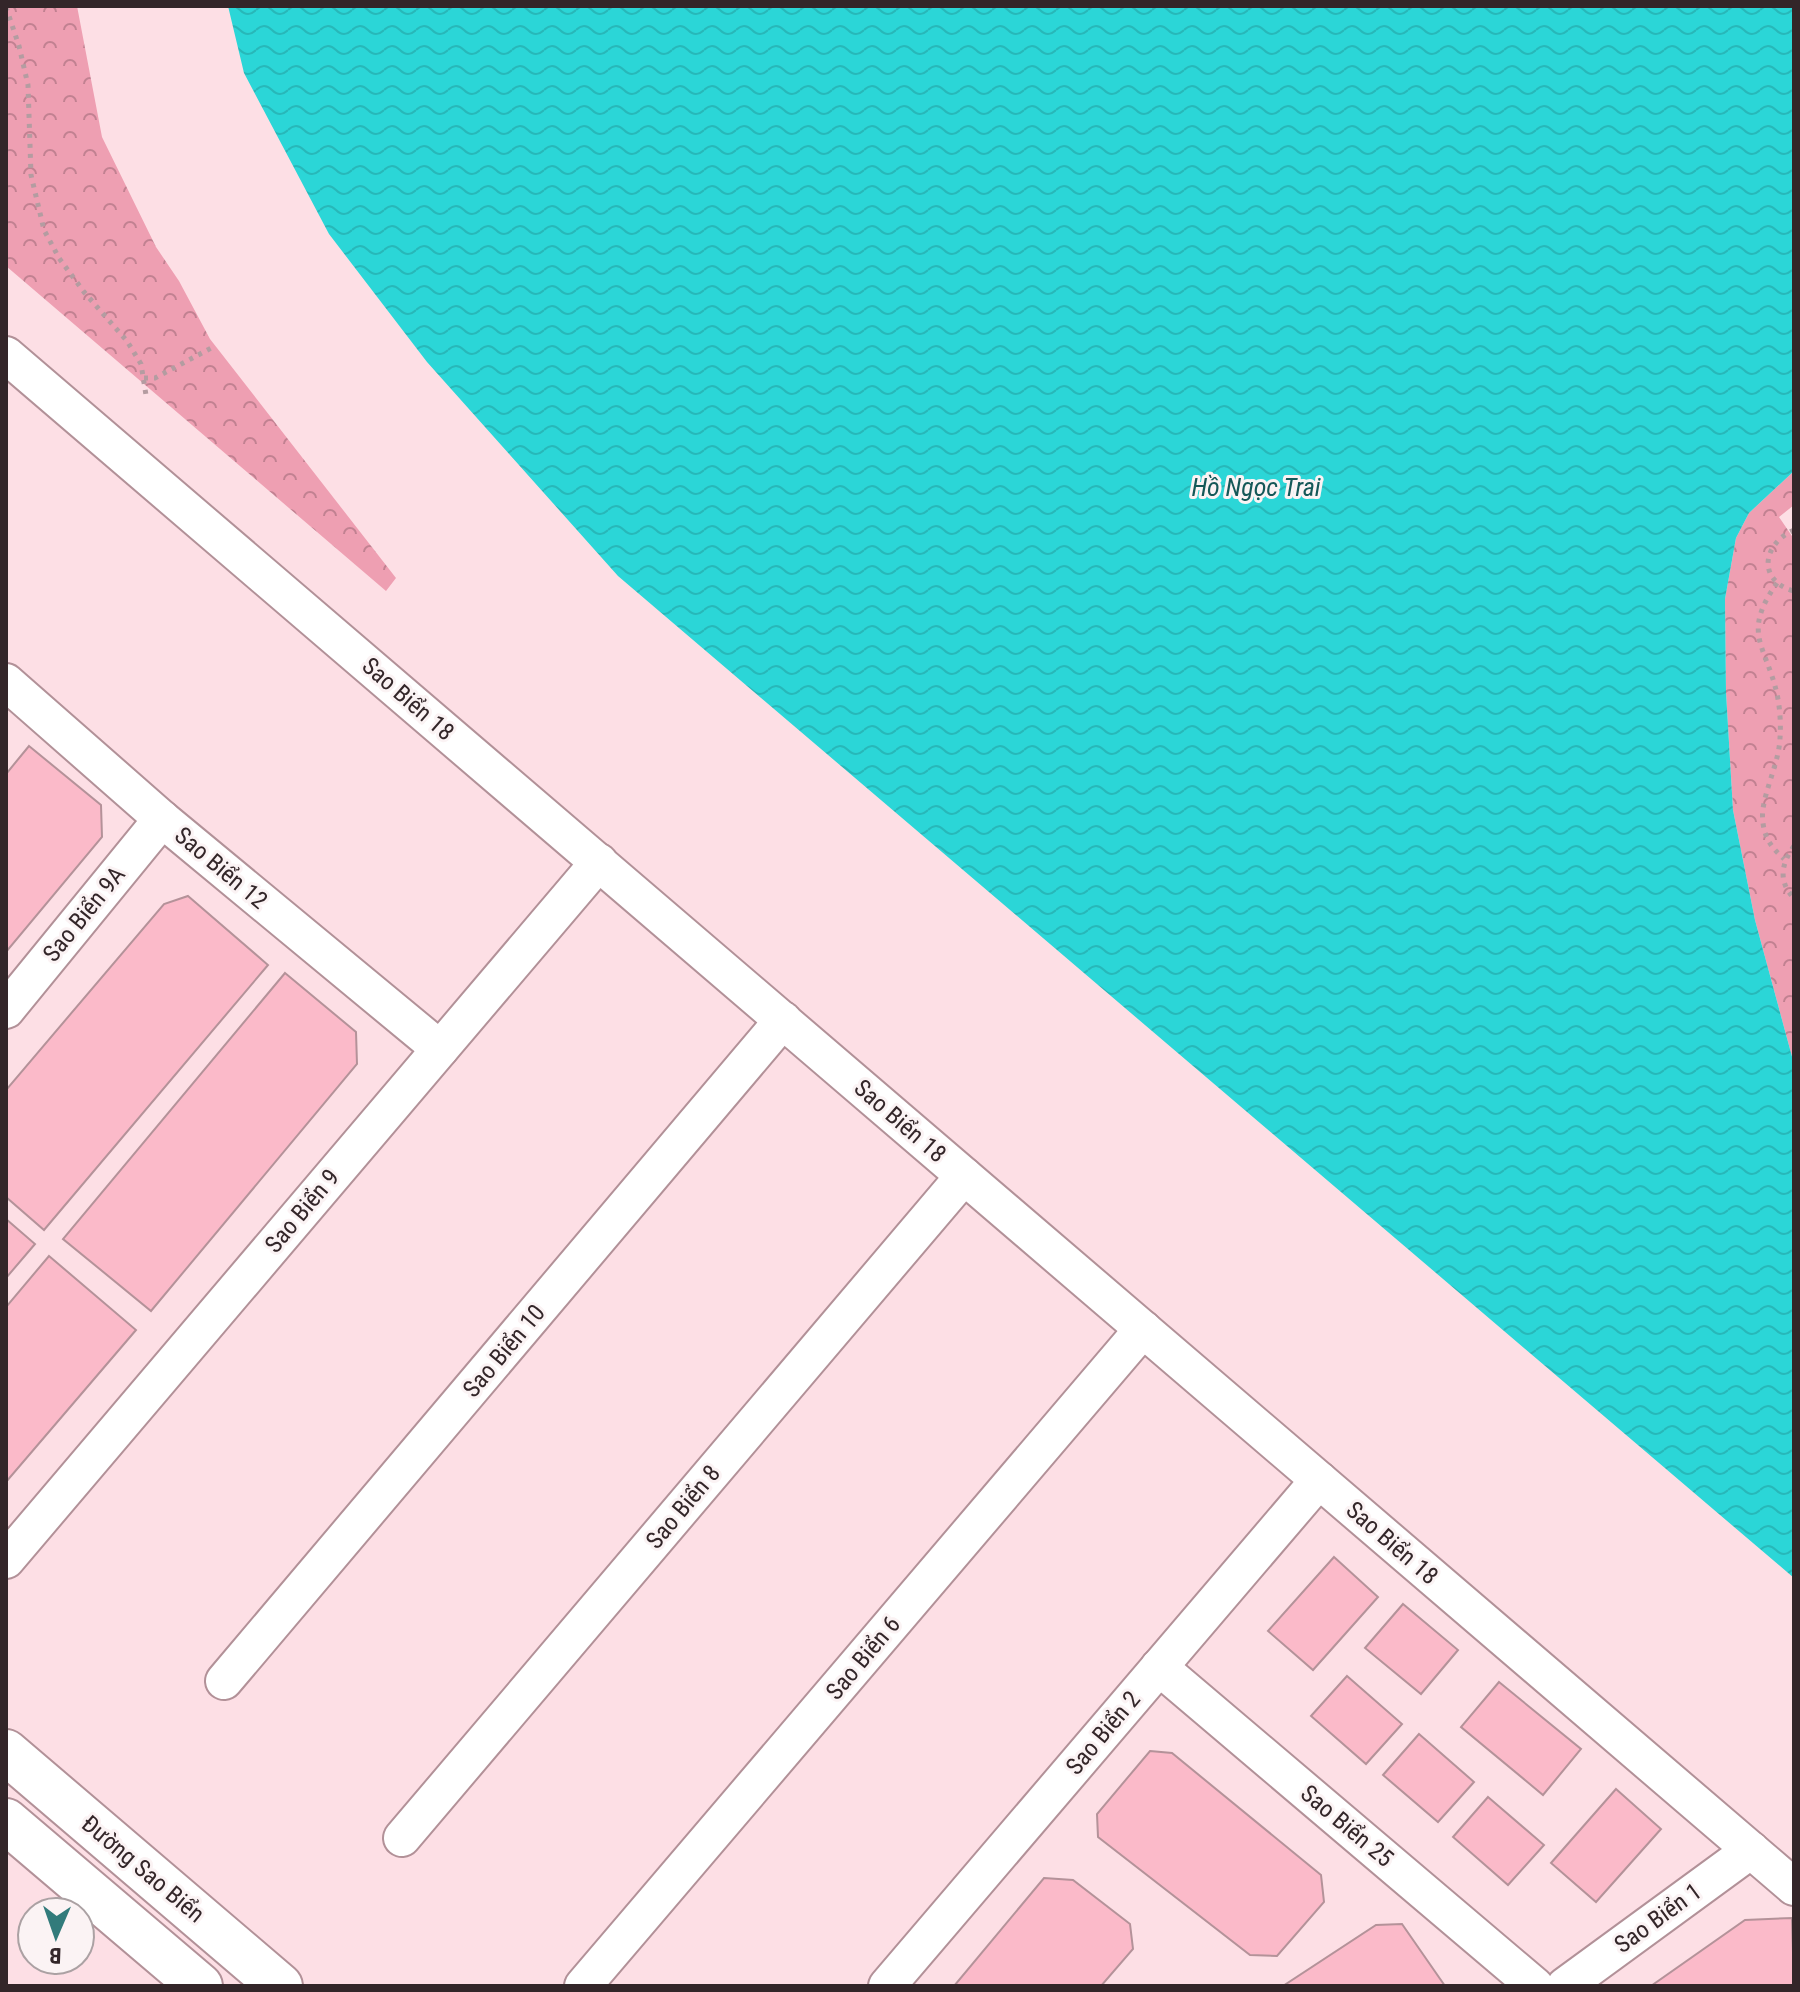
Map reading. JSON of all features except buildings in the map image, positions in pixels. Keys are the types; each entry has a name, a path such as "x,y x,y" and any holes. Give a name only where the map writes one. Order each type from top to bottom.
{"street":[{"name":"Sao Biển 18","path":"6,355 1794,1887"},
{"name":"Sao Biển 12","path":"6,682 162,819 440,1049"},
{"name":"Sao Biển 9A","path":"6,1010 162,819"},
{"name":"Sao Biển 9","path":"6,1560 599,862"},
{"name":"Sao Biển 10","path":"224,1681 783,1020"},
{"name":"Sao Biển 8","path":"402,1838 964,1176"},
{"name":"Sao Biển 6","path":"583,1986 1143,1329"},
{"name":"Sao Biển 2","path":"887,1986 1319,1480"},
{"name":"Sao Biển 25","path":"1159,1667 1535,1986"},
{"name":"Đường Sao Biển","path":"6,1752 280,1986"},
{"path":"6,1821 200,1986"},
{"name":"Sao Biển 1","path":"1565,1986 1751,1850"}],"path":[{"path":"6,7 28,85 31,175 44,230 59,258 84,292 127,341 141,364 146,395"},
{"path":"144,378 155,378 215,346"},
{"path":"1794,530 1774,543 1767,565 1782,588 1794,591"},
{"path":"1777,583 1761,612 1758,642 1777,693 1780,739 1775,772 1762,808 1762,819 1772,848 1784,859"},
{"path":"1794,846 1784,859 1783,886 1794,898"}],"green space":[{"path":"6,6 77,6 102,137 156,247 179,281 210,339 396,578 386,591 6,266"},
{"path":"1794,471 1794,505 1779,517 1794,539 1794,1064 1755,920 1733,810 1726,692 1725,599 1736,538 1749,513"}],"water":[{"name":"Hồ Ngọc Trai","path":"228,6 1794,6 1794,471 1749,513 1736,538 1725,599 1726,692 1733,810 1755,920 1794,1064 1794,1578 618,576 427,362 329,234 244,73"}]}
